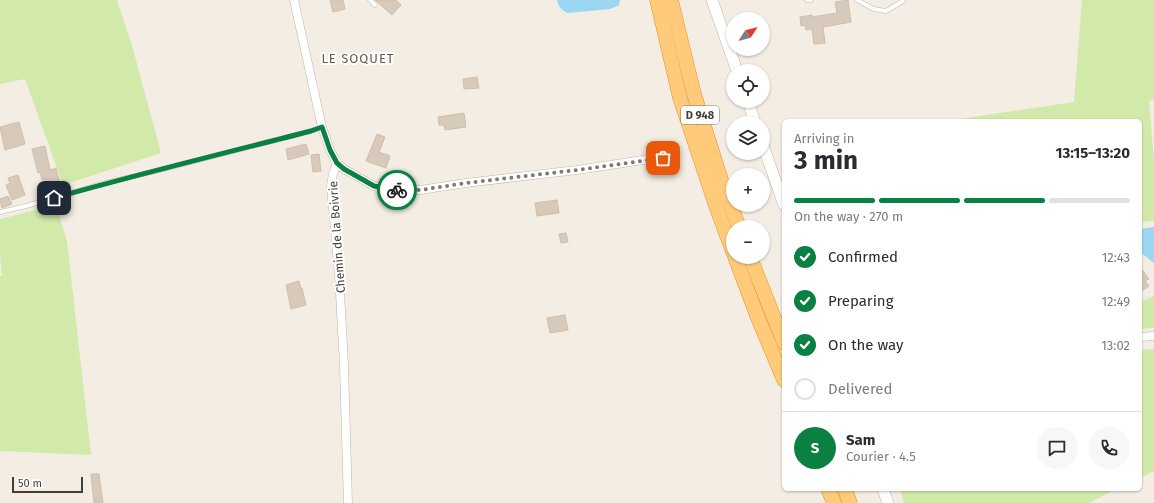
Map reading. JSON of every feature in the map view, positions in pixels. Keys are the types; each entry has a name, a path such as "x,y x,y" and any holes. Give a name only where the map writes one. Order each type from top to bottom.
{"highway":[{"name":"D 948","path":"658,0 680,98 707,182 726,233"},
{"name":"D 948","path":"670,0 694,94 722,183 736,220"},
{"path":"738,264 782,375"},
{"path":"753,264 782,338"},
{"path":"829,491 834,503"},
{"path":"846,491 850,503"}],"street":[{"path":"294,0 322,127 330,150 337,163"},
{"path":"712,0 735,64"},
{"name":"Chemin de la Boivrie","path":"348,503 340,275 331,186 332,174 337,163 344,169 374,186 395,190 420,190 663,158"},
{"path":"769,160 782,199"},
{"path":"1142,337 1154,336"},
{"path":"884,491 888,503"}],"lane":[{"path":"370,0 375,5"},
{"path":"857,0 874,9 886,11 904,0"},
{"path":"0,212 322,127"}],"green space":[{"path":"0,0 117,0 133,49 161,153 63,185 25,79 0,84"},
{"path":"1082,0 1154,0 1154,100 1149,101 1154,159 1154,221 1142,222 1142,119 960,119 1074,102"},
{"path":"56,205 67,241 91,455 0,451 0,276 2,276 0,255 0,219"},
{"path":"1154,296 1154,328 1142,329 1142,301"},
{"path":"1154,349 1154,471 1142,477 1142,355 1143,350"},
{"path":"901,491 1113,491 1089,503 904,503"}],"water":[{"path":"557,0 620,0 619,5 610,9 568,13 561,8"},
{"path":"1154,227 1154,263 1142,254 1142,229"}],"building":[{"path":"330,0 343,0 345,9 333,12"},
{"path":"375,0 396,0 401,5 392,15"},
{"path":"848,0 851,22 823,27 825,43 814,44 812,29 806,30 805,25 801,26 800,17 812,15 812,17 837,13 835,2"},
{"path":"477,77 479,88 464,89 463,79"},
{"path":"464,113 466,127 445,130 444,125 439,125 438,117"},
{"path":"19,122 25,144 5,150 0,127"},
{"path":"377,134 385,137 379,152 390,156 386,168 366,161"},
{"path":"306,144 309,154 288,160 286,149"},
{"path":"45,146 50,170 56,168 61,188 49,191 46,179 42,180 40,172 38,173 32,149"},
{"path":"319,154 321,171 313,172 311,155"},
{"path":"18,175 25,195 12,200 6,185 10,183 8,178"},
{"path":"8,196 12,204 2,208 0,199"},
{"path":"557,200 559,213 537,216 535,203"},
{"path":"566,233 568,242 561,243 559,234"},
{"path":"1142,270 1149,279 1145,281 1149,286 1142,291"},
{"path":"299,281 306,305 291,309 286,285"},
{"path":"565,315 568,330 550,333 547,318"},
{"path":"91,474 99,474 103,503 94,503"}],"way so far":[{"path":"397,190 420,190 663,158"}],"district":[{"name":"LE SOQUET","path":"358,58"}],"route":[{"path":"54,198 109,182 322,127 330,150 337,163 344,169 374,186 397,190"}]}
